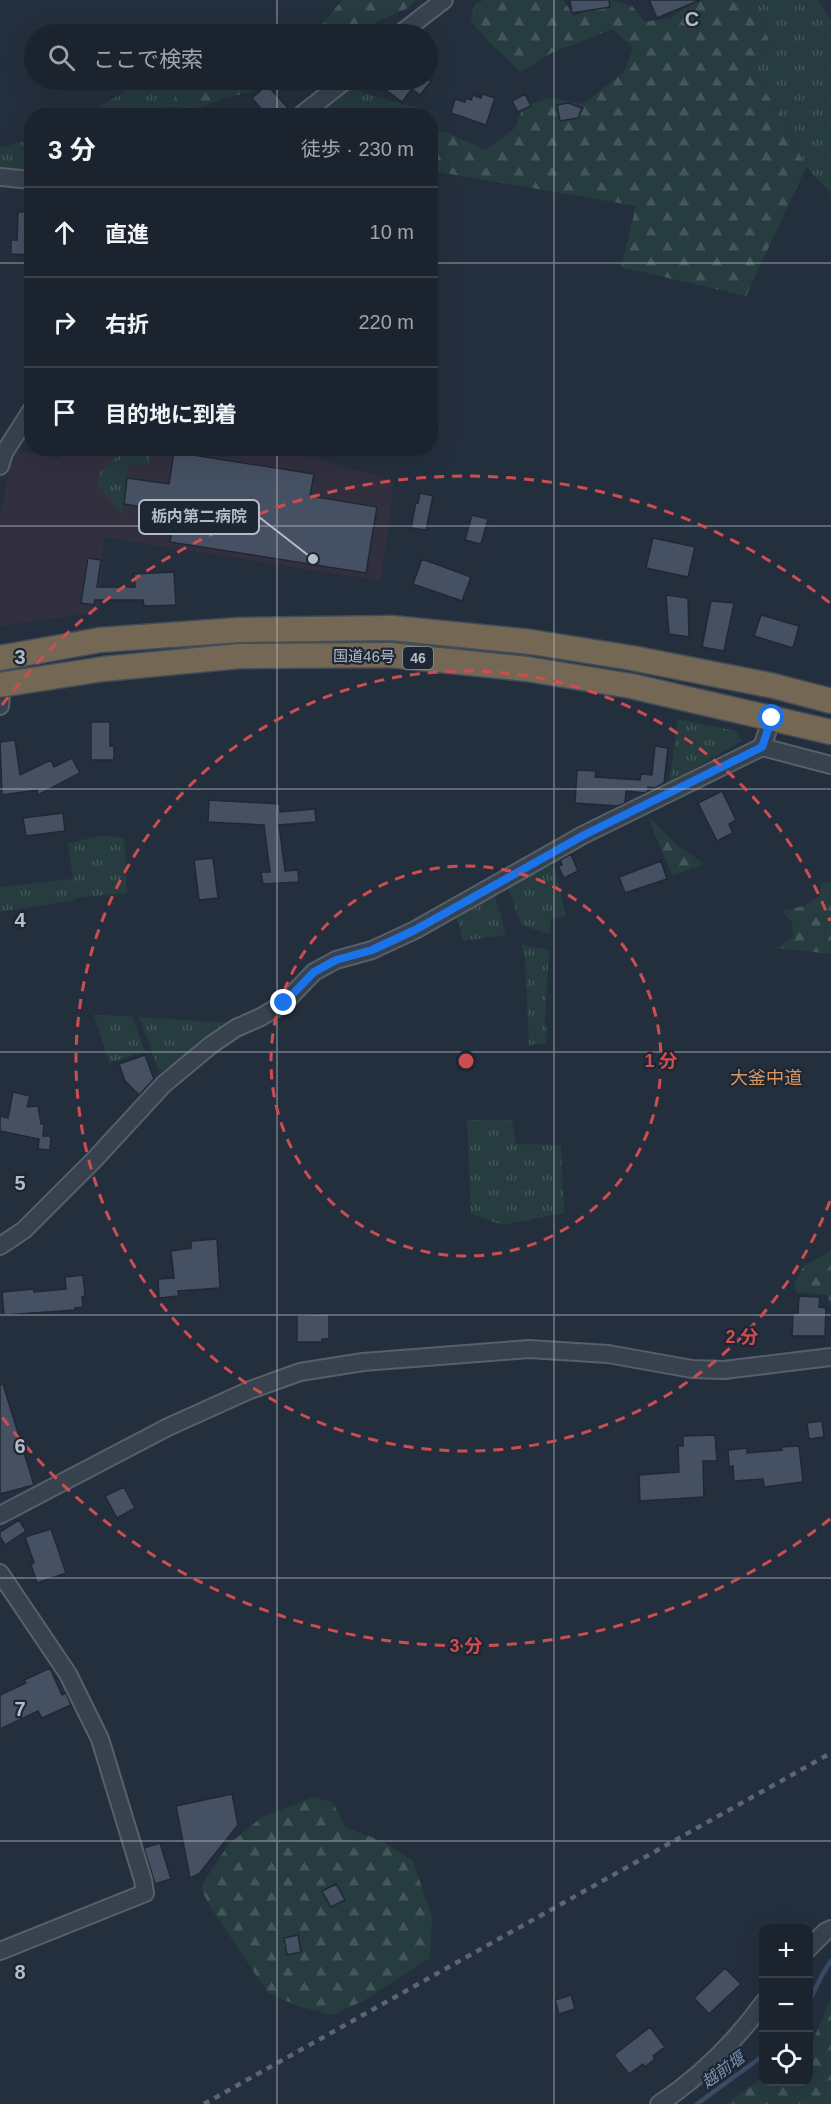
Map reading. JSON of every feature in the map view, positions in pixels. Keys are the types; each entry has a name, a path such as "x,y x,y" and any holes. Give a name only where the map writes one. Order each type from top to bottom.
{"highway":[{"name":"国道46号","path":"0,658 100,640 239,630 392,628 531,642 632,658 774,686 831,701"},
{"name":"国道46号","path":"1,692 103,669 240,656 390,655 527,669 620,684 831,732"}],"street":[{"path":"413,24 444,0"},
{"path":"310,108 333,90"},
{"path":"0,177 24,179"},
{"path":"0,466 4,453 24,422"},
{"path":"762,747 772,718"},
{"path":"0,1246 24,1230 87,1167 164,1084 210,1045 236,1028 284,1003 314,972 336,960 372,950 415,930 584,835 762,747 831,765"},
{"path":"0,1515 168,1427 250,1390 300,1371 363,1362 529,1349 608,1354 692,1369 724,1370 831,1357"},
{"path":"0,1573 68,1674 100,1739 145,1893 0,1951"},
{"path":"813,1944 831,1929"},
{"path":"659,2104 699,2075 759,2008"}],"shaded area":[{"path":"14,450 24,452 24,456 60,459 61,456 308,456 378,476 394,483 381,581 104,537 99,612 0,626 0,514"}],"green space":[{"path":"342,0 416,0 408,8 375,24 323,24"},
{"path":"484,0 563,0 574,16 611,0 632,6 645,22 670,18 697,0 737,0 763,18 769,47 747,66 780,113 806,167 746,296 621,267 636,206 438,172 438,131 486,150 515,128 524,105 551,98 583,104 625,71 633,48 613,29 553,52 521,72 490,43 470,20 475,4"},
{"path":"737,0 818,0 831,20 831,193 806,167 780,113 747,66 769,47 763,18"},
{"path":"127,90 175,90 174,107 97,108"},
{"path":"175,90 258,90 222,99 200,108 174,107"},
{"path":"340,90 354,90 416,108 319,108"},
{"path":"24,141 24,172 0,172 0,148"},
{"path":"118,456 151,456 150,466 129,464 122,515 97,484 103,469"},
{"path":"678,719 736,731 742,741 669,783"},
{"path":"648,816 676,844 704,864 672,876"},
{"path":"105,835 124,838 127,893 75,898 75,900 0,912 0,887 73,879 68,843"},
{"path":"544,864 554,867 566,916 551,919 549,934 521,925 507,885"},
{"path":"831,882 831,954 777,948 793,936 792,922 782,911 804,906 820,896 821,883"},
{"path":"494,892 506,935 463,941 456,914"},
{"path":"522,945 549,950 546,1043 529,1045 525,960"},
{"path":"94,1015 132,1016 145,1051 109,1063"},
{"path":"139,1017 229,1023 160,1073"},
{"path":"467,1120 512,1120 516,1144 561,1145 564,1213 502,1225 471,1214"},
{"path":"831,1250 831,1306 827,1295 796,1292 794,1284 804,1266"},
{"path":"313,1797 333,1803 345,1827 382,1841 413,1861 432,1917 430,1958 363,2001 332,2015 298,2006 268,1993 202,1891 203,1883 229,1844 262,1817"},
{"path":"831,1999 831,2104 727,2104 759,2080 759,2086 813,2086 813,2040"}],"building":[{"path":"570,0 609,0 610,7 572,13"},
{"path":"649,0 700,0 657,18"},
{"path":"261,90 272,90 288,108 260,108 252,98"},
{"path":"386,90 411,90 402,102"},
{"path":"413,90 424,90 420,95"},
{"path":"482,94 495,98 486,125 451,113 455,99 465,102 466,98 471,100 473,95 481,98"},
{"path":"525,94 531,106 518,112 512,101"},
{"path":"568,103 582,108 578,118 560,121 557,105"},
{"path":"18,212 24,212 24,255 11,254 11,240 17,240"},
{"path":"173,456 199,456 314,474 310,496 377,507 366,573 170,542 175,512 124,504 127,478 169,484"},
{"path":"420,493 433,496 426,530 411,528"},
{"path":"472,515 488,519 481,544 465,540"},
{"path":"653,538 695,547 688,577 646,568"},
{"path":"88,558 101,560 97,587 135,587 134,574 174,572 176,605 144,606 143,600 95,600 94,605 81,603"},
{"path":"422,559 471,577 462,601 413,584"},
{"path":"666,595 688,598 689,637 669,634"},
{"path":"711,601 734,603 724,651 702,647"},
{"path":"761,615 799,626 793,648 754,636"},
{"path":"91,722 110,722 110,746 114,746 114,760 91,760"},
{"path":"15,740 20,775 51,760 54,767 72,758 80,773 38,795 37,790 2,795 0,742"},
{"path":"655,746 668,748 664,783 655,788 648,787 645,793 626,791 625,803 618,806 575,803 577,770 596,771 595,777 640,780 641,774 652,775"},
{"path":"722,791 736,820 729,824 733,833 717,841 698,803"},
{"path":"209,800 280,804 280,812 315,809 316,822 279,825 285,871 298,870 299,882 263,884 261,872 270,872 264,825 208,822"},
{"path":"63,813 65,831 26,836 23,818"},
{"path":"571,854 578,871 564,878 558,866 562,865 560,860"},
{"path":"213,858 218,898 199,900 194,860"},
{"path":"661,861 667,879 625,893 619,877"},
{"path":"145,1055 154,1079 139,1095 125,1081 119,1064"},
{"path":"13,1092 30,1096 27,1107 38,1106 41,1124 44,1124 43,1136 51,1136 50,1150 38,1149 39,1139 0,1131 0,1116 8,1118"},
{"path":"217,1239 220,1288 178,1291 179,1296 159,1298 158,1279 174,1278 171,1251 191,1248 191,1241"},
{"path":"83,1275 85,1296 82,1297 83,1307 75,1308 75,1310 4,1315 2,1292 66,1289 65,1277"},
{"path":"799,1296 820,1297 819,1307 826,1308 825,1336 792,1336 793,1313 798,1313"},
{"path":"329,1314 329,1339 322,1339 322,1342 297,1342 297,1315"},
{"path":"0,1384 3,1384 34,1485 0,1494"},
{"path":"822,1421 824,1437 809,1439 807,1423"},
{"path":"715,1435 717,1461 703,1461 704,1497 640,1501 639,1475 679,1472 678,1446 683,1446 683,1436"},
{"path":"799,1446 803,1482 764,1487 763,1479 734,1481 733,1466 729,1467 728,1450 747,1448 747,1453"},
{"path":"124,1487 135,1508 117,1518 105,1496"},
{"path":"19,1520 26,1531 5,1545 0,1532"},
{"path":"51,1529 66,1573 37,1583 31,1565 34,1563 25,1537"},
{"path":"50,1668 62,1695 66,1693 71,1705 42,1718 38,1711 0,1729 0,1695"},
{"path":"232,1794 238,1825 199,1874 190,1878 176,1806"},
{"path":"160,1843 171,1879 155,1884 144,1848"},
{"path":"336,1884 345,1900 331,1907 322,1891"},
{"path":"298,1935 301,1952 287,1955 284,1938"},
{"path":"725,1968 741,1984 709,2014 694,1998"},
{"path":"571,1995 575,2009 559,2014 555,2000"},
{"path":"650,2027 665,2047 653,2056 655,2059 645,2067 643,2064 629,2074 614,2055"}],"waterway":[{"name":"越前堰","path":"813,1994 831,1961"},
{"name":"越前堰","path":"697,2104 759,2059"}],"railway":[{"path":"204,2104 831,1753"}],"place":[{"name":"栃内第二病院","path":"313,559"}],"district":[{"name":"大釜中道","path":"766,1078"}],"route":[{"path":"284,1003 314,972 336,960 372,950 415,930 584,835 762,747 772,718"}]}
